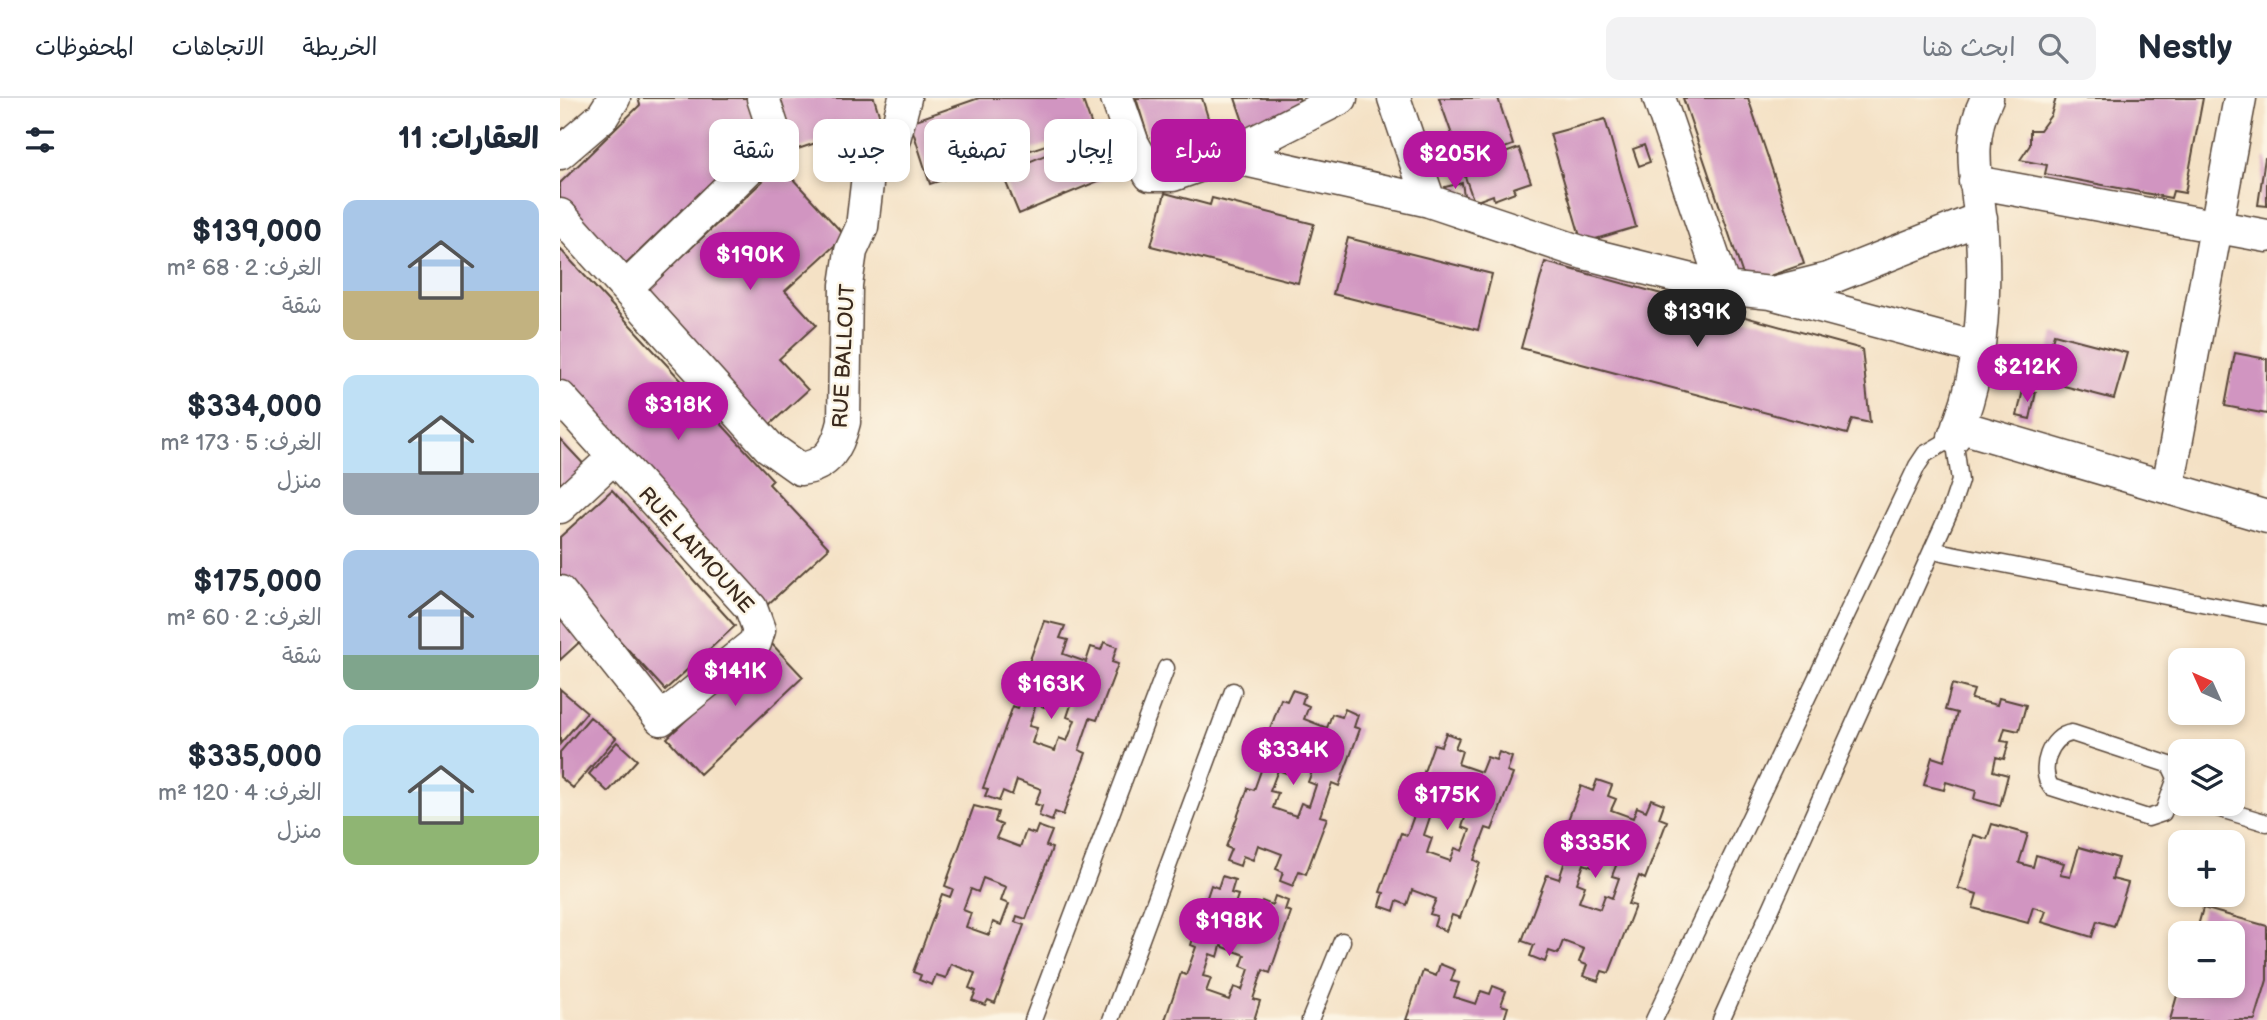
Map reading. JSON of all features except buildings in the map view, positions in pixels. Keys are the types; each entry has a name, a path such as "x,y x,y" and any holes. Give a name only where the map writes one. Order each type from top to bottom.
{"street":[{"path":"560,153 602,117 614,98"},
{"path":"626,288 777,141 763,98"},
{"name":"RUE BALLOUT","path":"560,215 769,447 800,469 815,468 828,458 839,441 844,422 846,285 851,251 862,227 871,150 894,139 905,98"},
{"path":"1116,98 1133,144 1151,175"},
{"path":"1246,146 1341,98"},
{"path":"1394,98 1429,201"},
{"path":"1659,98 1724,288"},
{"path":"1987,98 1974,144 1983,271 1977,348 1956,431 2168,486 2267,517"},
{"path":"2168,486 2240,98"},
{"path":"1246,160 1429,201 1584,253 1724,288 1771,293 1977,348"},
{"path":"1975,182 2267,236"},
{"path":"1771,293 1828,279 1981,218"},
{"name":"RUE LAIMOUNE","path":"560,397 751,608 759,631 755,643 661,719 560,592"},
{"path":"560,507 614,457"}],"lane":[{"path":"1721,1020 1932,550 1960,481 1956,431"},
{"path":"1654,1020 1917,466 1925,454 1956,431"},
{"path":"1932,550 2267,616"},
{"path":"1033,1020 1166,668"},
{"path":"1111,1020 1233,691"},
{"path":"2072,733 2165,761 2174,769 2176,796 2163,813 2148,818 2055,790 2047,782 2045,772 2053,743 2060,736 2072,733"},
{"path":"2244,816 2267,823"},
{"path":"1310,1020 1342,941"}]}
